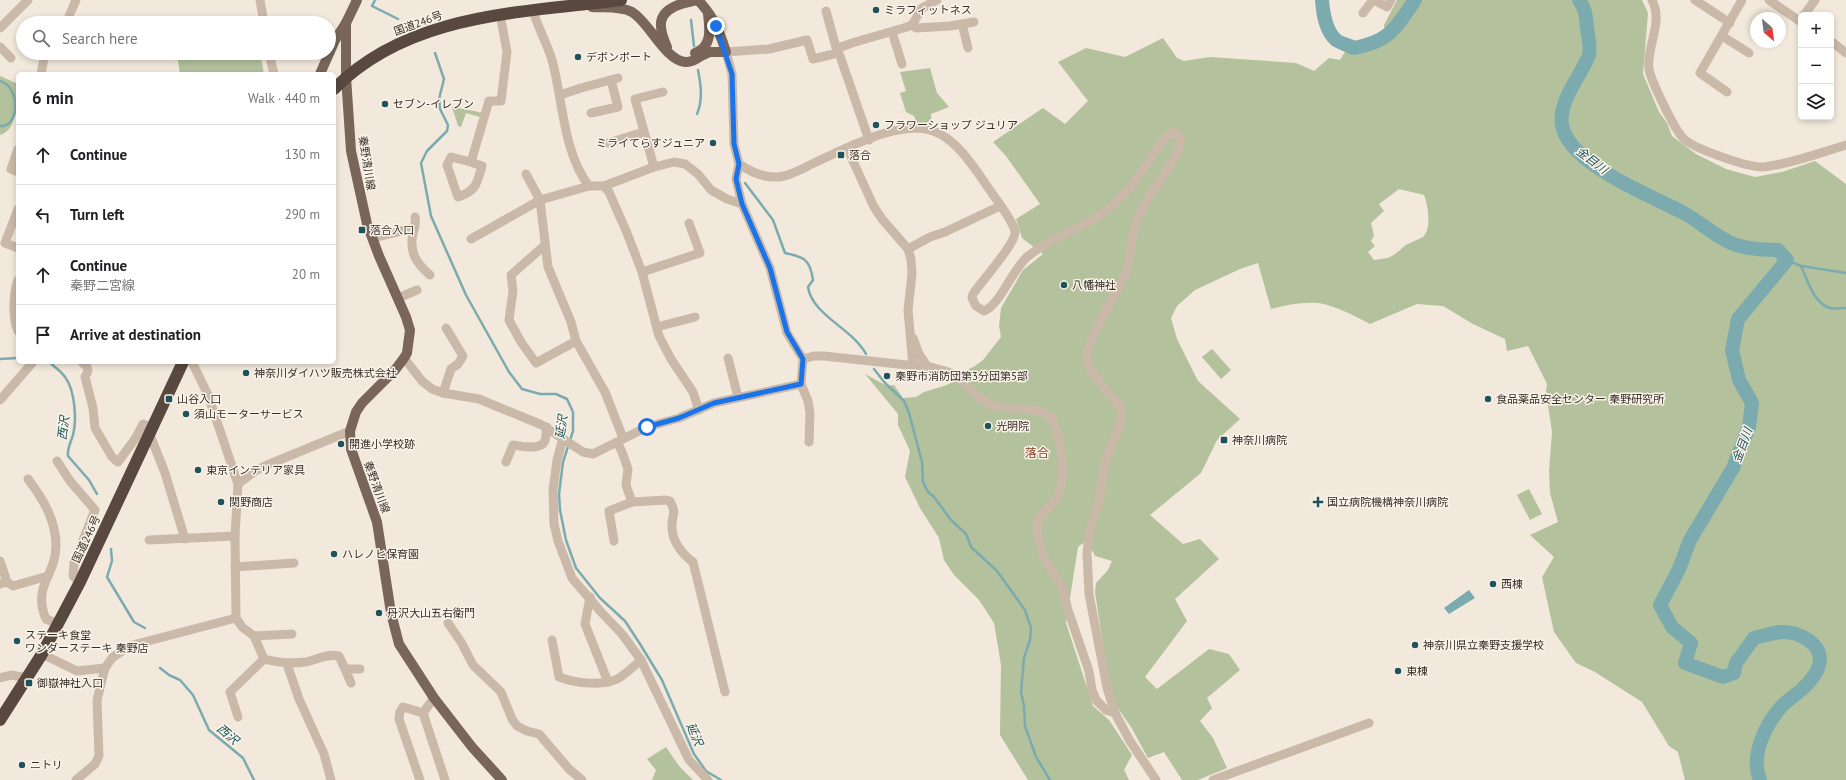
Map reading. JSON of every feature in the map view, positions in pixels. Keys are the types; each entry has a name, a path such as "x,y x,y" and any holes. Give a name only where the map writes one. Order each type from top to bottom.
{"highway":[{"name":"国道246号","path":"336,87 346,78 386,50 426,32 472,19 500,14 620,0"},
{"name":"国道246号","path":"0,720 42,654 80,582 182,364"}],"main road":[{"path":"336,38 346,23 357,0"},
{"path":"576,6 615,8 630,12 640,18 659,44 678,59 684,62 690,61 710,52 726,52 708,10 698,0 680,4 667,11 661,20 660,32 668,51"},
{"path":"678,59 702,51 706,46 710,35 708,10"},
{"name":"秦野清川線","path":"346,23 346,78 351,151 362,206 372,238 410,330 407,353 404,358 395,370 362,403 356,412 350,431 350,441 354,459 376,522 391,613 399,644 434,698 472,747 502,780"},
{"path":"321,72 326,60"}],"street":[{"path":"69,16 76,0"},
{"path":"260,0 263,16"},
{"path":"809,442 810,412 808,401 801,384 803,359 787,332 770,268 742,204 736,179 739,164 734,144 732,74 726,52 769,49 807,40 813,59 834,54 852,43 892,32 912,24 922,8 937,0"},
{"path":"1363,13 1373,0 1387,7 1390,0"},
{"path":"1652,0 1656,19 1655,34 1650,52 1649,69 1677,132 1684,140 1693,145 1745,165 1762,167 1779,165 1846,145"},
{"path":"1695,0 1730,23"},
{"path":"1727,92 1700,73 1742,0"},
{"path":"1769,0 1798,17"},
{"path":"1806,12 1815,0"},
{"path":"0,28 23,2"},
{"path":"533,11 539,30 552,58 573,159 581,176 589,186"},
{"path":"826,11 837,51 869,140"},
{"path":"471,162 489,101 501,101 507,52 500,14"},
{"path":"912,24 916,28 974,22"},
{"path":"962,24 968,48"},
{"path":"892,32 902,64"},
{"path":"1722,36 1749,53"},
{"path":"1834,43 1846,53"},
{"path":"0,47 11,58"},
{"path":"41,72 44,60"},
{"path":"271,60 274,72"},
{"path":"560,95 614,79 618,107 591,113"},
{"path":"654,167 634,96 663,92"},
{"path":"739,164 767,177 786,176 846,148 899,130 916,127 940,133 950,140 967,158 1000,206 1015,232 1011,244 973,294 972,298 976,306 984,311 990,309 995,303 1026,258 1040,247 1094,219 1106,211 1122,197 1138,179 1167,135 1174,132 1180,140 1176,154 1136,220 1133,232 1131,256 1124,276 1094,334 1086,353 1087,361 1093,373 1120,406 1122,413 1121,421 1104,465 1100,498 1089,533 1087,553 1089,594 1106,688 1115,713 1130,741 1156,780"},
{"path":"608,143 644,132"},
{"path":"846,148 874,207 882,219 908,249 911,259 912,274 908,310 911,333 910,347 913,366"},
{"path":"16,155 11,170 16,171"},
{"path":"451,157 471,162 482,166 477,183 470,193 458,197 447,165 451,157"},
{"path":"471,240 540,200 589,186 604,186 654,167 674,162 685,164 698,174 711,190 727,199 742,204"},
{"path":"526,174 540,200 548,267 571,322 576,342 605,392 628,468 626,485 632,502"},
{"path":"604,186 615,206 642,272 659,336 671,359 693,392 699,410"},
{"path":"908,249 930,237 945,232 1000,206"},
{"path":"16,214 5,243 16,247"},
{"path":"415,217 411,244 419,266 430,275"},
{"path":"642,272 701,257 689,223"},
{"path":"372,238 414,229"},
{"path":"545,245 511,275 513,291 509,320 521,342 538,366 576,342"},
{"path":"16,285 14,290 16,324"},
{"path":"398,298 417,290"},
{"path":"657,327 694,317"},
{"path":"443,393 451,370 458,364 463,356 446,328"},
{"path":"911,333 919,354 926,366"},
{"path":"803,359 814,356 824,356 913,366 926,366 954,374 978,397 992,406 1040,411 1051,417 1055,425 1060,446 1062,479 1058,496 1037,521 1037,532 1043,556 1063,589 1068,610 1089,671 1092,690 1096,700 1106,710 1115,713"},
{"path":"404,358 422,381 432,388 443,393 479,399 547,427 583,452 593,454 647,427 679,418 714,403 801,384"},
{"path":"728,358 738,398"},
{"path":"0,400 31,364"},
{"path":"84,364 88,372 85,377 93,408 95,428 112,457 118,462 135,439 143,424 152,431 185,539"},
{"path":"193,364 208,395 238,484"},
{"path":"506,462 513,446 536,447 542,445 545,441 547,427"},
{"path":"264,659 254,636 242,627 236,618 235,536 236,490 238,484 255,471 267,465 350,431"},
{"path":"563,438 557,460 553,490 554,524 558,541 572,578 590,597 600,612 622,634 641,660 689,760 708,780"},
{"path":"57,461 70,481 95,510 74,563 73,576 80,582"},
{"path":"28,479 45,501 53,527 56,546 48,576 41,593 41,608 46,619 58,624"},
{"path":"614,541 608,529 609,511 632,502 666,500 670,502 675,515 672,526 674,536 679,548 693,562 725,692"},
{"path":"149,540 235,536"},
{"path":"0,561 3,583 13,586 48,576"},
{"path":"235,567 294,563"},
{"path":"590,597 585,624 608,682"},
{"path":"76,780 95,764 99,756 97,700 105,668 112,658 129,646 236,618"},
{"path":"448,623 474,665 501,692 512,719 518,726 527,731 539,734 569,769 582,780"},
{"path":"254,636 292,634"},
{"path":"552,640 559,677 566,680 595,683 608,682 619,678 641,660"},
{"path":"42,654 77,671 105,668"},
{"path":"264,659 286,664 308,662 332,654 339,656 351,683"},
{"path":"239,711 230,692 264,659"},
{"path":"286,664 299,699 324,754 331,780"},
{"path":"345,669 360,669"},
{"path":"0,678 11,675 28,678"},
{"path":"422,713 434,698"},
{"path":"420,780 399,719 400,712 403,707 422,713"},
{"path":"422,713 445,780"},
{"path":"1213,780 1369,723"}],"green space":[{"path":"1397,0 1642,0 1648,13 1643,74 1659,112 1667,123 1672,136 1696,154 1726,169 1755,177 1782,172 1815,161 1846,184 1846,780 1685,780 1678,752 1669,746 1642,702 1595,672 1576,663 1554,632 1542,577 1554,557 1530,535 1558,522 1550,493 1549,471 1552,432 1546,392 1547,384 1528,346 1507,351 1505,339 1473,324 1443,306 1417,304 1370,324 1344,311 1317,303 1299,303 1271,309 1258,263 1240,269 1195,290 1177,306 1171,318 1177,339 1198,381 1240,419 1217,440 1201,473 1150,515 1183,544 1200,539 1219,559 1175,599 1187,621 1145,677 1157,689 1209,649 1229,654 1240,670 1207,698 1212,708 1200,721 1213,738 1227,768 1198,780 1182,780 1164,752 1148,758 1131,727 1115,704 1106,666 1095,592 1096,583 1108,570 1112,561 1095,556 1087,540 1078,547 1066,623 1093,706 1109,720 1132,755 1124,770 1129,780 1028,780 1000,735 1001,665 994,623 979,600 954,575 944,560 939,538 920,508 905,477 910,451 898,425 898,414 865,374 887,386 894,385 903,398 916,397 924,392 947,385 962,376 967,370 983,360 1001,337 999,326 1001,308 1023,270 1043,254 1022,238 1016,219 1040,204 1006,156 993,142 1043,108 1065,124 1088,101 1058,62 1086,48 1125,57 1163,38 1177,58 1184,61 1210,57 1296,63 1314,71 1329,58 1340,60 1351,42 1364,42 1385,32 1384,25","holes":["1399,189 1424,195 1428,210 1428,228 1423,237 1406,245 1392,256 1374,260 1368,252 1375,246 1371,241 1374,236 1371,223 1384,211 1379,204"]},
{"path":"178,60 261,60 264,72 180,72"},
{"path":"930,68 937,93 949,107 931,114 932,126 917,123 914,116 906,112 900,93 906,91 900,72"},
{"path":"0,76 16,83 16,113 10,127 6,132 0,135"},
{"path":"452,107 482,113 480,117 466,113 461,127 458,126"},
{"path":"1212,349 1231,370 1221,379 1202,357"},
{"path":"1529,489 1542,514 1530,520 1517,495"},
{"path":"666,747 679,766 693,780 652,780 656,770 647,759"}],"water":[{"path":"1469,590 1475,598 1449,614 1444,608"}],"waterway":[{"name":"延沢","path":"375,0 372,6 398,19"},
{"name":"金目川","path":"1322,0 1325,21 1332,36 1336,40 1354,48 1376,42 1384,37 1402,19 1415,0"},
{"name":"金目川","path":"1579,0 1585,14 1590,52 1563,107 1562,116 1562,125 1568,139 1579,153 1595,166 1613,177 1684,213 1725,240 1748,248 1778,250 1787,260 1738,319 1732,350 1739,380 1752,403 1749,427 1733,468 1690,540 1679,569 1660,605 1672,627 1691,643 1685,663 1723,677 1734,673 1736,663 1754,638 1778,632 1788,632 1802,636 1809,640 1818,651 1820,658 1819,665 1814,675 1805,686 1781,707 1775,714 1765,732 1758,751 1757,771 1760,780"},
{"path":"691,20 694,46"},
{"name":"延沢","path":"435,53 444,79 439,99 440,109 448,125 447,131 427,151 421,163 431,216 466,295 509,372 522,389 540,394 556,394 567,399 573,412 573,431 563,462 559,494 560,510 566,540 576,568 600,598 625,621 662,680 694,754 706,771 721,780"},
{"path":"697,114 701,92 698,70"},
{"name":"西沢","path":"0,81 7,85 12,91 15,99 14,114 11,121 6,125 0,126"},
{"path":"745,183 773,220 785,253 797,256 808,263 813,280 808,287 811,297 817,306 852,337 866,354"},
{"path":"1787,260 1801,266 1815,296 1824,306 1830,308 1846,308"},
{"path":"1802,266 1846,273"},
{"name":"西沢","path":"0,359 16,358"},
{"name":"西沢","path":"51,364 65,377 73,397 75,421 68,456 89,480 97,494"},
{"path":"874,369 885,383 904,401 909,413 922,462 923,482 928,492 934,497 951,520 966,534 971,547 997,571 1025,610 1031,628 1030,640 1024,658 1021,692 1024,706 1025,726 1036,757 1050,780"},
{"name":"西沢","path":"111,549 112,561 107,577 134,622 145,628"},
{"name":"西沢","path":"160,668 169,675 180,680 193,695 209,730 243,758 254,780"}],"place":[{"name":"ミラフィットネス","path":"876,10"},
{"name":"デボンポート","path":"578,57"},
{"name":"セブン-イレブン","path":"385,104"},
{"name":"フラワーショップ ジュリア","path":"876,125"},
{"name":"ミライてらすジュニア","path":"713,143"},
{"name":"落合","path":"841,155"},
{"name":"落合入口","path":"362,230"},
{"name":"八幡神社","path":"1064,285"},
{"name":"神奈川ダイハツ販売株式会社","path":"246,373"},
{"name":"秦野市消防団第3分団第5部","path":"887,376"},
{"name":"山谷入口","path":"169,399"},
{"name":"食品薬品安全センター 秦野研究所","path":"1488,399"},
{"name":"須山モーターサービス","path":"186,414"},
{"name":"光明院","path":"988,426"},
{"name":"神奈川病院","path":"1224,440"},
{"name":"開進小学校跡","path":"341,444"},
{"name":"東京インテリア家具","path":"198,470"},
{"name":"関野商店","path":"221,502"},
{"name":"国立病院機構神奈川病院","path":"1318,502"},
{"name":"ハレノヒ保育園","path":"334,554"},
{"name":"西棟","path":"1493,584"},
{"name":"丹沢大山五右衛門","path":"379,613"},
{"name":"ステーキ食堂 ワンダーステーキ 秦野店","path":"17,641"},
{"name":"神奈川県立秦野支援学校","path":"1415,645"},
{"name":"東棟","path":"1398,671"},
{"name":"御嶽神社入口","path":"29,683"},
{"name":"ニトリ","path":"22,765"}],"district":[{"name":"落合","path":"1037,452"}],"route":[{"path":"647,427 679,418 714,403 801,384 803,359 787,332 770,268 742,204 736,179 739,164 734,144 732,74 726,52 716,26"}]}
